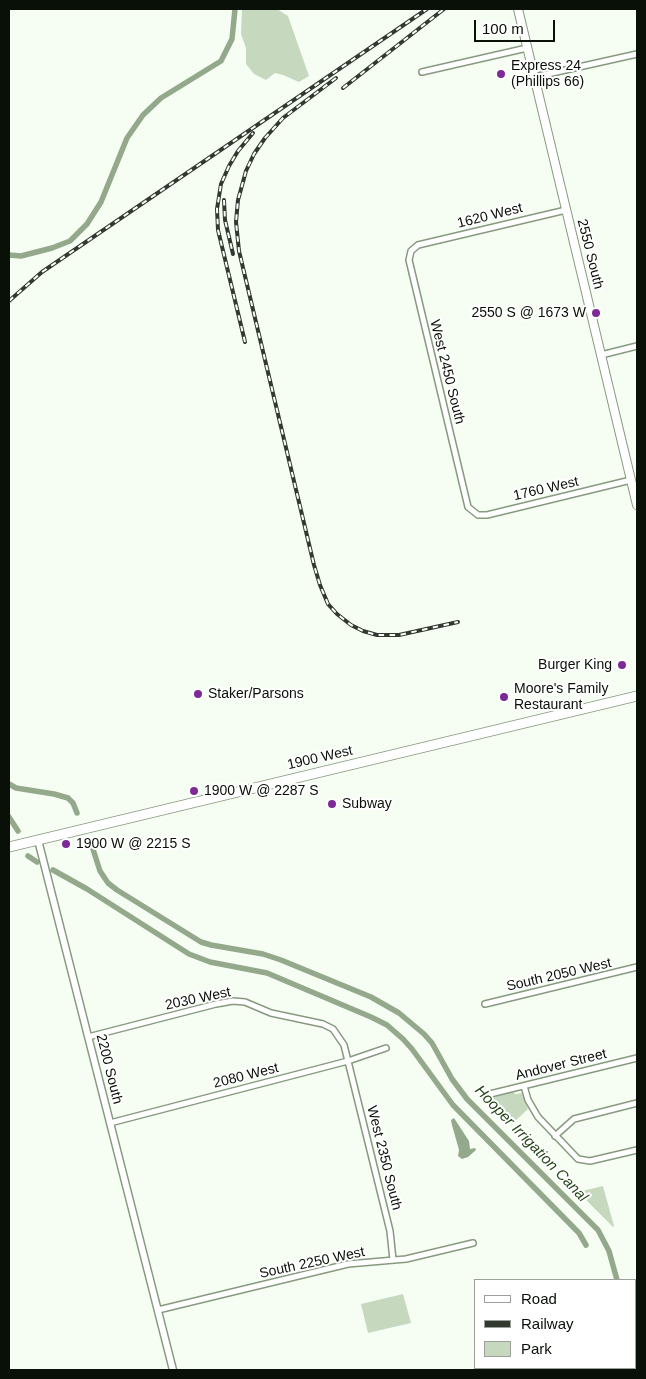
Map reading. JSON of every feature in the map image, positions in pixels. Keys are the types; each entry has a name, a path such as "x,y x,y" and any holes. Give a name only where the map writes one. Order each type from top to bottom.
{"main road":[{"name":"2550 South","path":"518,9 637,505"},
{"name":"1900 West","path":"9,847 637,696"}],"street":[{"path":"422,72 527,48"},
{"path":"534,77 637,54"},
{"name":"1620 West","path":"418,245 566,210"},
{"name":"West 2450 South","path":"418,245 411,251 409,260 468,507"},
{"path":"601,355 637,346"},
{"name":"1760 West","path":"468,507 478,515 487,515 631,480"},
{"name":"2200 South","path":"38,840 173,1370"},
{"name":"South 2050 West","path":"485,1004 637,968"},
{"name":"2030 West","path":"88,1037 216,1004 233,1001 245,1002 270,1013 323,1024 333,1029 344,1045 348,1062"},
{"name":"2080 West","path":"110,1123 348,1062 386,1048"},
{"name":"Andover Street","path":"490,1094 637,1058"},
{"name":"West 2350 South","path":"348,1062 390,1231 393,1260"},
{"path":"524,1086 531,1108 538,1118 578,1159 590,1161 637,1150"},
{"path":"555,1136 574,1119 637,1103"},
{"name":"South 2250 West","path":"157,1307 348,1264 406,1258 473,1243"}],"green space":[{"path":"242,9 277,9 288,16 309,76 299,82 275,73 266,80 254,74 246,64 246,48 241,34"},
{"path":"514,1092 515,1094 522,1093 528,1109 512,1124 483,1094 487,1093 491,1097"},
{"path":"603,1186 614,1226 613,1227 578,1192"},
{"path":"403,1294 411,1323 368,1333 361,1304"}],"shaded area":[{"path":"454,1118 469,1141 470,1149 475,1148 476,1150 468,1157 462,1159 458,1156 459,1150 451,1120"}],"waterway":[{"path":"9,255 21,256 70,241 87,224 101,202 127,138 143,115 161,98 221,61 232,39 235,9"},
{"name":"Hooper Irrigation Canal","path":"9,784 16,788 68,798 73,803 77,813"},
{"path":"9,817 18,831"},
{"name":"Hooper Irrigation Canal","path":"91,843 100,871 108,883 201,942 263,954 281,960 371,997 399,1013 432,1043 452,1079 467,1099 598,1230 609,1251 617,1279"},
{"path":"28,856 37,862"},
{"path":"53,870 87,889 189,954 210,962 267,973 387,1025 412,1049 453,1105 579,1233 586,1245"}],"railway":[{"path":"9,301 42,272 427,9"},
{"path":"343,88 444,9"},
{"path":"336,78 283,118 254,154 246,171 238,200 236,222 239,251 314,565 328,604 351,625 377,635 399,635 458,622"},
{"path":"245,342 218,230 217,209 221,184 229,166 238,151 253,133"},
{"path":"224,200 225,220 233,254"}],"place":[{"name":"Express 24 (Phillips 66)","path":"501,74"},
{"name":"2550 S @ 1673 W","path":"596,313"},
{"name":"Burger King","path":"622,665"},
{"name":"Staker/Parsons","path":"198,694"},
{"name":"Moore's Family Restaurant","path":"504,697"},
{"name":"1900 W @ 2287 S","path":"194,791"},
{"name":"Subway","path":"332,804"},
{"name":"1900 W @ 2215 S","path":"66,844"}]}
